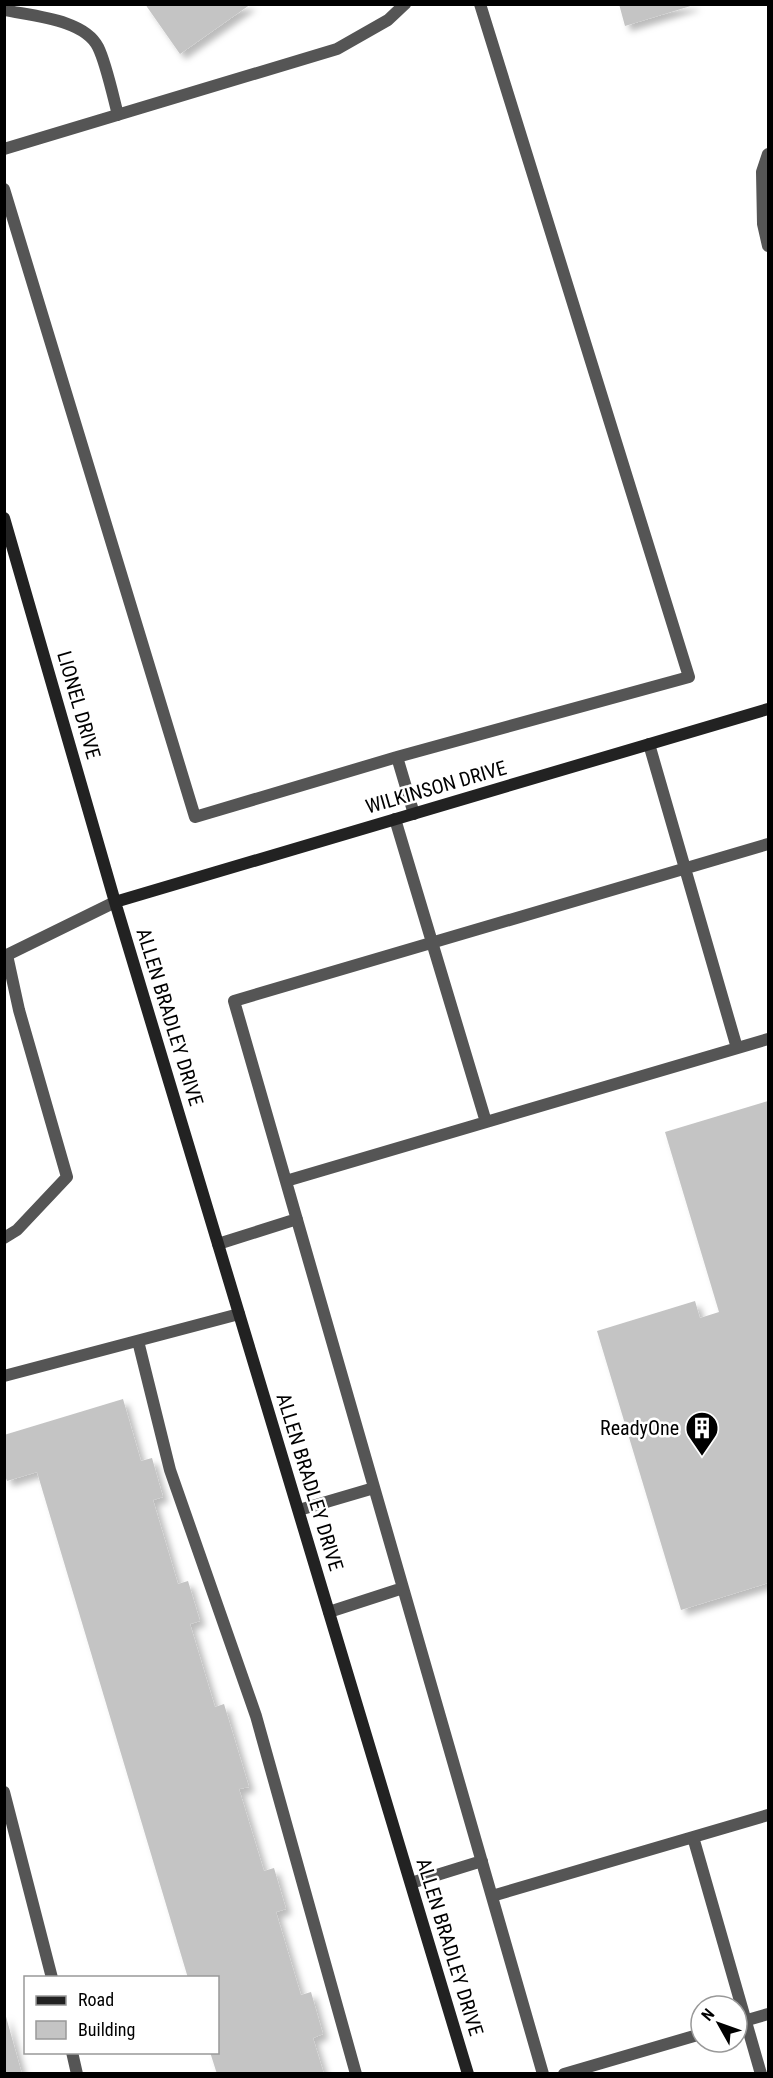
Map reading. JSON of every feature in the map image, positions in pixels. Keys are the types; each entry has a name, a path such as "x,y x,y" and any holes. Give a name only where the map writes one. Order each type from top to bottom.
{"street":[{"name":"LIONEL DRIVE","path":"4,518 115,902"},
{"name":"WILKINSON DRIVE","path":"115,902 768,709"},
{"name":"ALLEN BRADLEY DRIVE","path":"115,902 468,2073"}],"lane":[{"path":"4,149 337,49 388,20 405,4"},
{"path":"4,189 195,817 397,757 689,677 480,4"},
{"path":"4,10 75,25 91,37 99,47 118,115"},
{"path":"768,154 762,172 763,224 768,246"},
{"path":"649,744 737,1048"},
{"path":"397,757 414,814"},
{"path":"395,819 486,1122"},
{"path":"543,2073 234,1001 768,844"},
{"path":"4,1238 17,1230 67,1177 19,1010 6,951 115,902"},
{"path":"286,1181 768,1039"},
{"path":"218,1244 297,1219"},
{"path":"4,1376 239,1314"},
{"path":"138,1341 170,1470 256,1716 356,2073"},
{"path":"298,1510 374,1488"},
{"path":"329,1612 404,1588"},
{"path":"4,1792 52,1976"},
{"path":"492,1896 768,1815"},
{"path":"693,1837 734,1994"},
{"path":"411,1883 482,1861"},
{"path":"749,2020 768,2014"},
{"path":"564,2073 689,2037"},
{"path":"749,2042 761,2073"},
{"path":"72,2054 77,2073"}],"building":[{"path":"145,4 251,4 180,54"},
{"path":"619,4 694,4 694,5 625,26"},
{"name":"ReadyOne","path":"768,1101 768,1583 681,1610 597,1331 695,1301 700,1318 719,1312 665,1132"},
{"path":"123,1399 141,1461 152,1458 163,1497 153,1500 178,1584 188,1581 200,1621 190,1624 215,1707 224,1704 249,1787 239,1789 264,1871 274,1868 286,1909 276,1912 301,1995 311,1992 323,2034 313,2038 324,2074 217,2074 211,2054 219,2054 219,1976 187,1976 37,1472 7,1481 4,1473 4,1435"},
{"path":"5,2013 22,2074 4,2074"}],"place":[{"name":"ReadyOne","path":"702,1457"}]}
